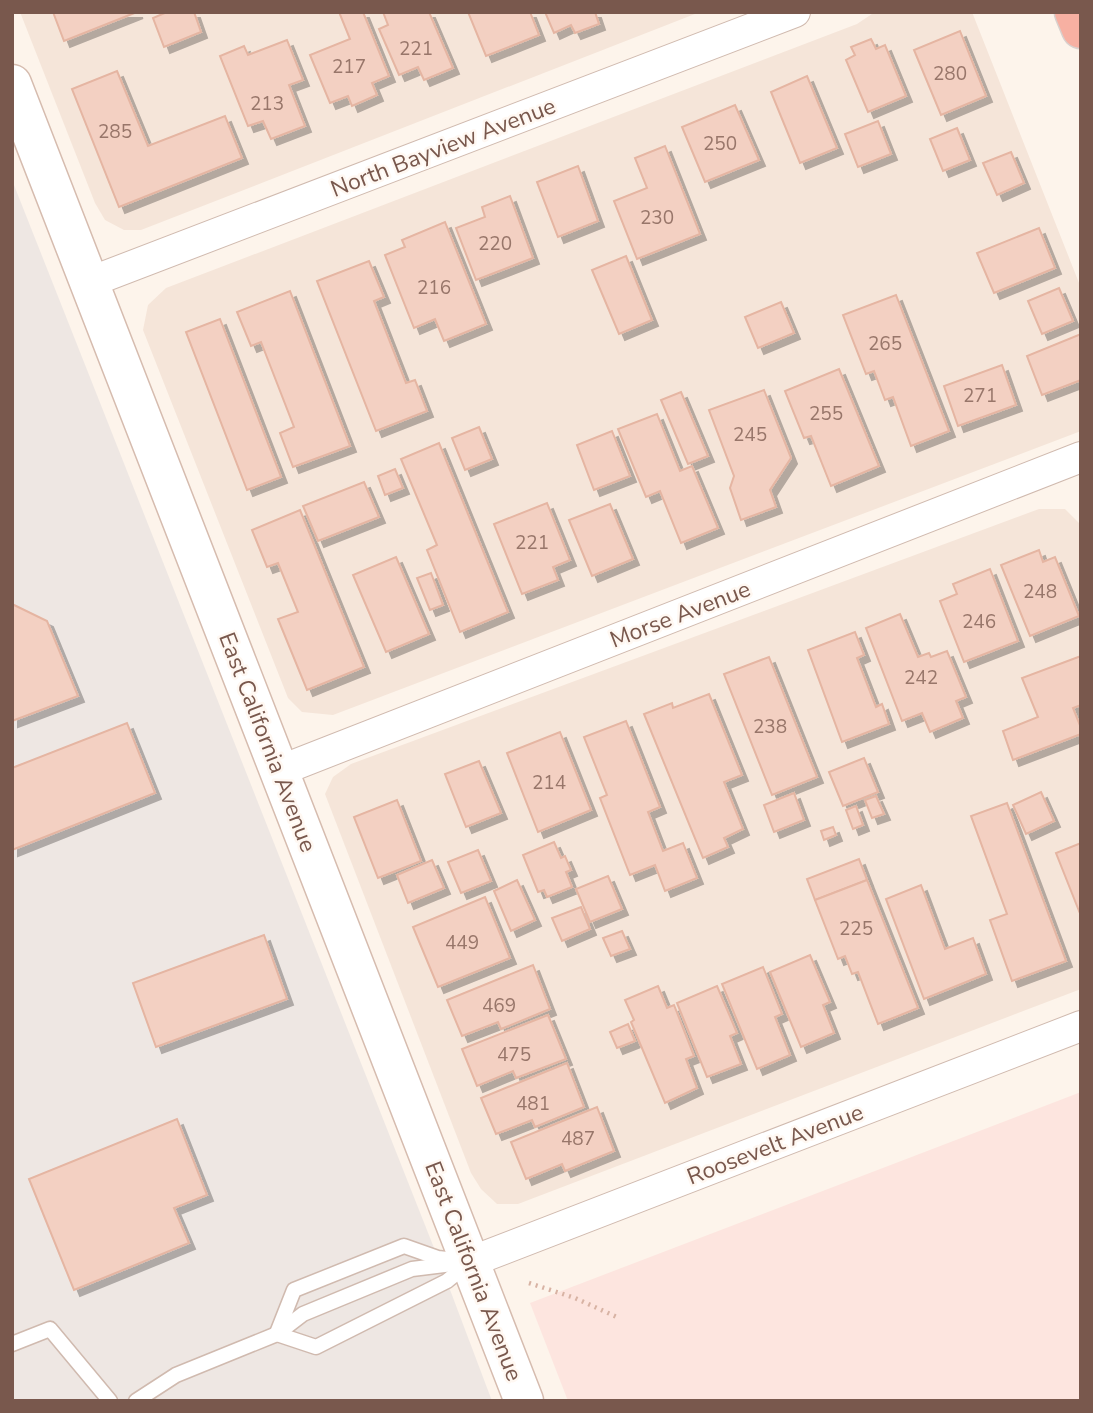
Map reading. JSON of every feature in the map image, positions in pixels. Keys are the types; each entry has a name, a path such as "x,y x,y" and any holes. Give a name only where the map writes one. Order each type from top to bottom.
{"highway":[{"path":"1074,12 1081,29"}],"street":[{"name":"North Bayview Avenue","path":"90,282 795,12"},
{"name":"East California Avenue","path":"12,84 524,1401"},
{"name":"Morse Avenue","path":"279,771 1081,457"},
{"name":"Roosevelt Avenue","path":"470,1262 1081,1026"}],"lane":[{"path":"277,1334 294,1290 404,1246 438,1258 470,1262"},
{"path":"136,1401 176,1375 277,1334 303,1314 412,1269 470,1262"},
{"path":"277,1334 316,1347 447,1281 470,1262"},
{"path":"12,1343 50,1329 110,1401"}],"path":[{"path":"529,1283 575,1298 619,1318"}],"shaded area":[{"path":"20,12 700,12 141,230 124,230 105,220 95,203"},
{"path":"875,12 972,12 1081,288 1081,431 333,715 302,712 288,698 143,330 148,305 166,288 857,24"},
{"path":"12,180 438,1258 492,1401 12,1401"},
{"path":"1039,509 1065,509 1081,525 1081,989 518,1204 497,1204 481,1189 471,1173 325,794 333,777 351,764"},
{"path":"1081,1092 1081,1401 568,1401 530,1303"}],"building":[{"path":"53,12 137,12 64,41"},
{"path":"167,12 194,12 201,32 164,47 153,18"},
{"path":"339,12 363,12 389,76 372,83 377,95 352,106 348,96 330,103 310,55 350,39"},
{"path":"383,12 429,12 453,68 424,80 418,67 399,75 379,29 388,25"},
{"path":"468,12 530,12 539,35 486,56"},
{"path":"545,12 595,12 599,24 575,33 571,25 554,33"},
{"path":"960,31 986,96 941,115 914,50"},
{"path":"871,39 876,49 885,45 906,96 868,112 846,60 855,55 851,47"},
{"path":"287,40 303,80 289,85 305,126 271,139 263,121 248,126 220,56 244,46 248,55"},
{"path":"117,71 148,146 225,116 242,158 119,207 72,89"},
{"path":"807,76 837,148 800,163 771,92"},
{"path":"735,105 759,160 705,182 682,127"},
{"path":"878,121 891,154 858,167 845,134"},
{"path":"957,128 970,160 943,171 930,139"},
{"path":"665,146 700,234 637,259 614,201 647,188 635,158"},
{"path":"1011,152 1024,183 997,195 983,163"},
{"path":"578,166 598,221 558,237 537,182"},
{"path":"510,196 533,258 476,280 456,228 485,217 482,207"},
{"path":"445,222 486,324 444,341 435,319 414,328 385,255 405,247 402,240"},
{"path":"1039,228 1055,268 994,293 977,253"},
{"path":"626,256 652,320 619,334 592,270"},
{"path":"369,261 384,297 374,301 406,383 415,380 427,411 376,431 317,281"},
{"path":"1059,288 1073,321 1042,334 1028,301"},
{"path":"290,291 350,446 293,467 280,433 294,427 261,342 251,346 237,312"},
{"path":"896,295 949,431 911,446 893,397 885,400 874,371 866,374 843,315"},
{"path":"781,302 794,333 758,348 745,317"},
{"path":"220,319 281,477 247,490 186,332"},
{"path":"1081,334 1081,380 1042,395 1027,356"},
{"path":"1002,365 1016,405 958,426 944,386"},
{"path":"839,369 879,466 831,486 811,436 804,438 785,391"},
{"path":"764,390 791,458 770,490 776,507 741,520 730,488 734,476 709,410"},
{"path":"681,392 708,456 688,464 661,400"},
{"path":"657,414 680,471 692,466 718,528 681,543 660,491 646,497 618,429"},
{"path":"479,427 492,459 465,470 452,438"},
{"path":"612,431 630,476 594,490 577,445"},
{"path":"439,443 508,612 460,632 427,550 437,545 401,459"},
{"path":"395,469 403,488 385,495 378,476"},
{"path":"364,482 379,517 318,541 303,506"},
{"path":"547,503 570,560 553,567 558,580 522,594 494,524"},
{"path":"610,504 633,559 592,576 569,520"},
{"path":"300,510 364,667 307,690 278,619 298,612 278,563 267,567 252,530"},
{"path":"1039,550 1043,562 1055,557 1079,616 1030,636 1001,565"},
{"path":"396,557 429,634 386,652 353,575"},
{"path":"990,569 1018,641 964,662 940,601 957,594 953,584"},
{"path":"431,573 443,605 430,610 417,578"},
{"path":"12,604 47,621 78,696 12,721"},
{"path":"900,614 918,657 929,653 931,657 947,651 966,697 956,701 963,718 930,732 922,713 902,721 866,628"},
{"path":"855,632 864,655 857,658 876,707 882,704 889,724 842,742 808,650"},
{"path":"1081,656 1081,705 1073,708 1081,734 1013,760 1003,731 1038,717 1022,678"},
{"path":"769,657 817,777 772,795 724,674"},
{"path":"709,694 742,775 724,782 743,829 724,838 728,847 703,858 644,714 672,703 673,708"},
{"path":"626,721 660,807 648,812 663,851 683,843 697,878 665,891 655,865 630,875 600,798 607,795 584,737"},
{"path":"127,723 155,793 12,850 12,768"},
{"path":"560,732 591,810 538,832 507,753"},
{"path":"864,758 878,792 843,806 829,772"},
{"path":"479,761 501,813 466,827 445,774"},
{"path":"1041,792 1054,821 1026,834 1013,805"},
{"path":"794,793 804,820 774,832 764,805"},
{"path":"876,796 884,814 872,818 865,800"},
{"path":"397,800 421,861 378,878 354,817"},
{"path":"1007,803 1066,961 1012,981 990,920 1007,914 971,816"},
{"path":"856,806 863,825 853,829 846,810"},
{"path":"833,827 836,835 824,840 821,831"},
{"path":"554,842 561,858 565,856 571,870 566,872 572,887 547,897 544,890 538,892 523,855"},
{"path":"1081,843 1081,916 1056,853"},
{"path":"478,850 491,881 461,893 448,862"},
{"path":"859,859 867,880 815,900 807,879"},
{"path":"432,860 444,888 408,903 397,875"},
{"path":"608,876 622,909 590,922 576,889"},
{"path":"517,880 535,920 511,931 494,891"},
{"path":"867,880 918,1008 878,1024 858,972 852,974 845,956 838,959 815,900"},
{"path":"921,885 945,949 973,938 986,974 924,999 886,899"},
{"path":"485,897 510,958 438,987 413,927"},
{"path":"581,907 590,929 562,941 552,918"},
{"path":"622,931 630,949 611,956 603,938"},
{"path":"264,935 287,999 156,1047 133,983"},
{"path":"810,955 830,1002 823,1005 834,1033 801,1047 770,972"},
{"path":"533,965 550,1009 501,1029 498,1022 462,1036 447,1000"},
{"path":"763,967 782,1014 775,1017 790,1055 757,1069 722,984"},
{"path":"658,986 667,1008 674,1005 694,1056 686,1059 697,1088 665,1103 631,1022 634,1020 625,1000"},
{"path":"717,986 737,1033 730,1036 741,1064 707,1077 677,1003"},
{"path":"548,1015 566,1059 516,1078 513,1071 477,1086 462,1049"},
{"path":"628,1024 635,1041 617,1048 610,1032"},
{"path":"567,1063 584,1107 535,1127 532,1120 496,1134 481,1098"},
{"path":"597,1107 614,1151 565,1171 562,1164 526,1179 511,1142"},
{"path":"177,1119 207,1195 174,1208 189,1243 74,1290 29,1179"}]}
